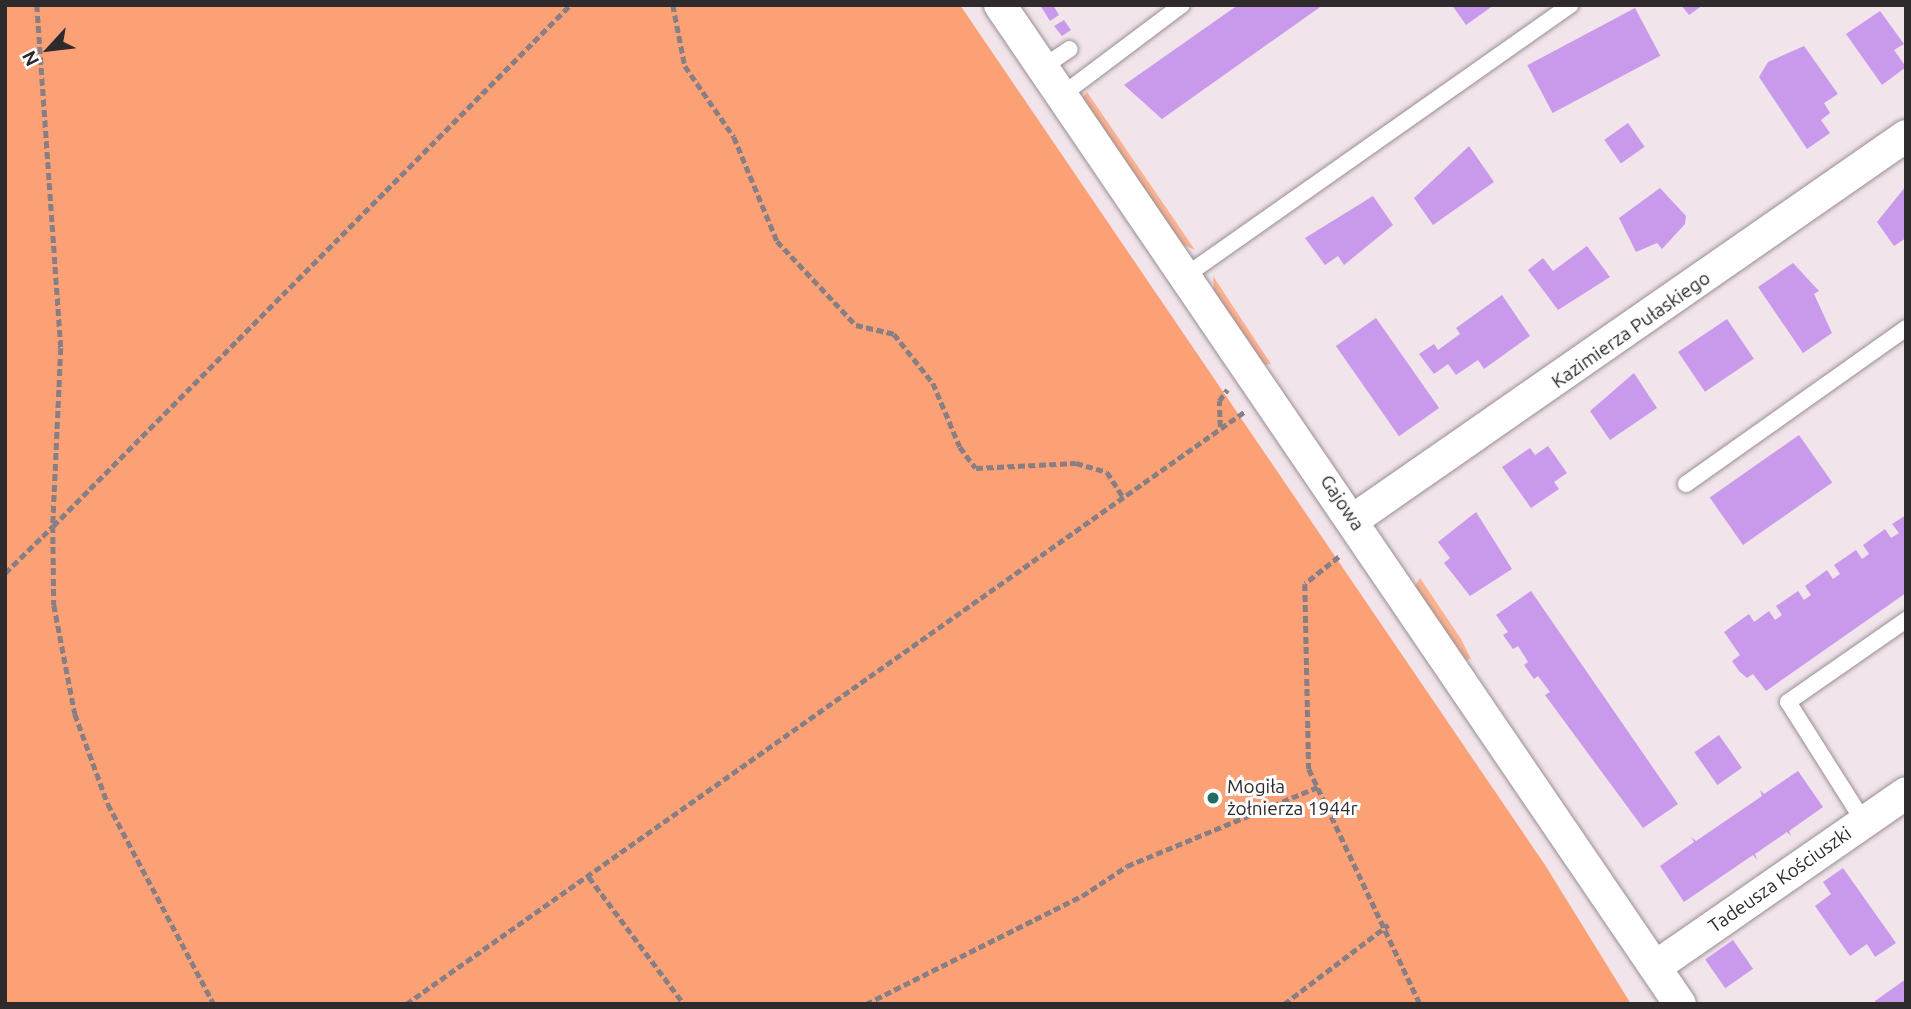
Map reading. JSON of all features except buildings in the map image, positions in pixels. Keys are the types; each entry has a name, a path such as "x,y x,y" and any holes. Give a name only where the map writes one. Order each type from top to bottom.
{"street":[{"name":"Gajowa","path":"1000,5 1185,276 1352,535 1680,1004"},
{"name":"Kazimierza Pułaskiego","path":"1352,535 1906,136"},
{"name":"Tadeusza Kościuszki","path":"1655,967 1906,793"}],"lane":[{"path":"1062,95 1182,5"},
{"path":"1185,276 1570,5"},
{"path":"1043,67 1070,50"},
{"path":"1686,484 1906,328"},
{"path":"1864,822 1788,702 1906,620"}],"path":[{"path":"37,5 61,348 53,526 54,605 75,713 108,804 214,1004"},
{"path":"5,573 570,5"},
{"path":"673,5 685,66 734,137 777,242 856,325 894,334 933,383 960,447 976,468 1076,463 1107,472 1123,497"},
{"path":"1220,428 1219,401 1234,381"},
{"path":"406,1004 1228,422"},
{"path":"1352,535 1305,584 1309,769 1388,925 1420,1004"},
{"path":"866,1004 1082,896 1127,866 1318,787"},
{"path":"589,877 684,1004"},
{"path":"1284,1004 1388,925"}],"shaded area":[{"path":"5,5 960,5 1545,865 1631,1004 5,1004"},
{"path":"1087,92 1195,250 1177,242 1080,101"},
{"path":"1213,276 1271,364 1261,365 1214,295"},
{"path":"1420,578 1461,639 1471,659 1463,660 1414,588"}],"place":[{"name":"Mogiła żołnierza 1944r","path":"1213,798"}]}
